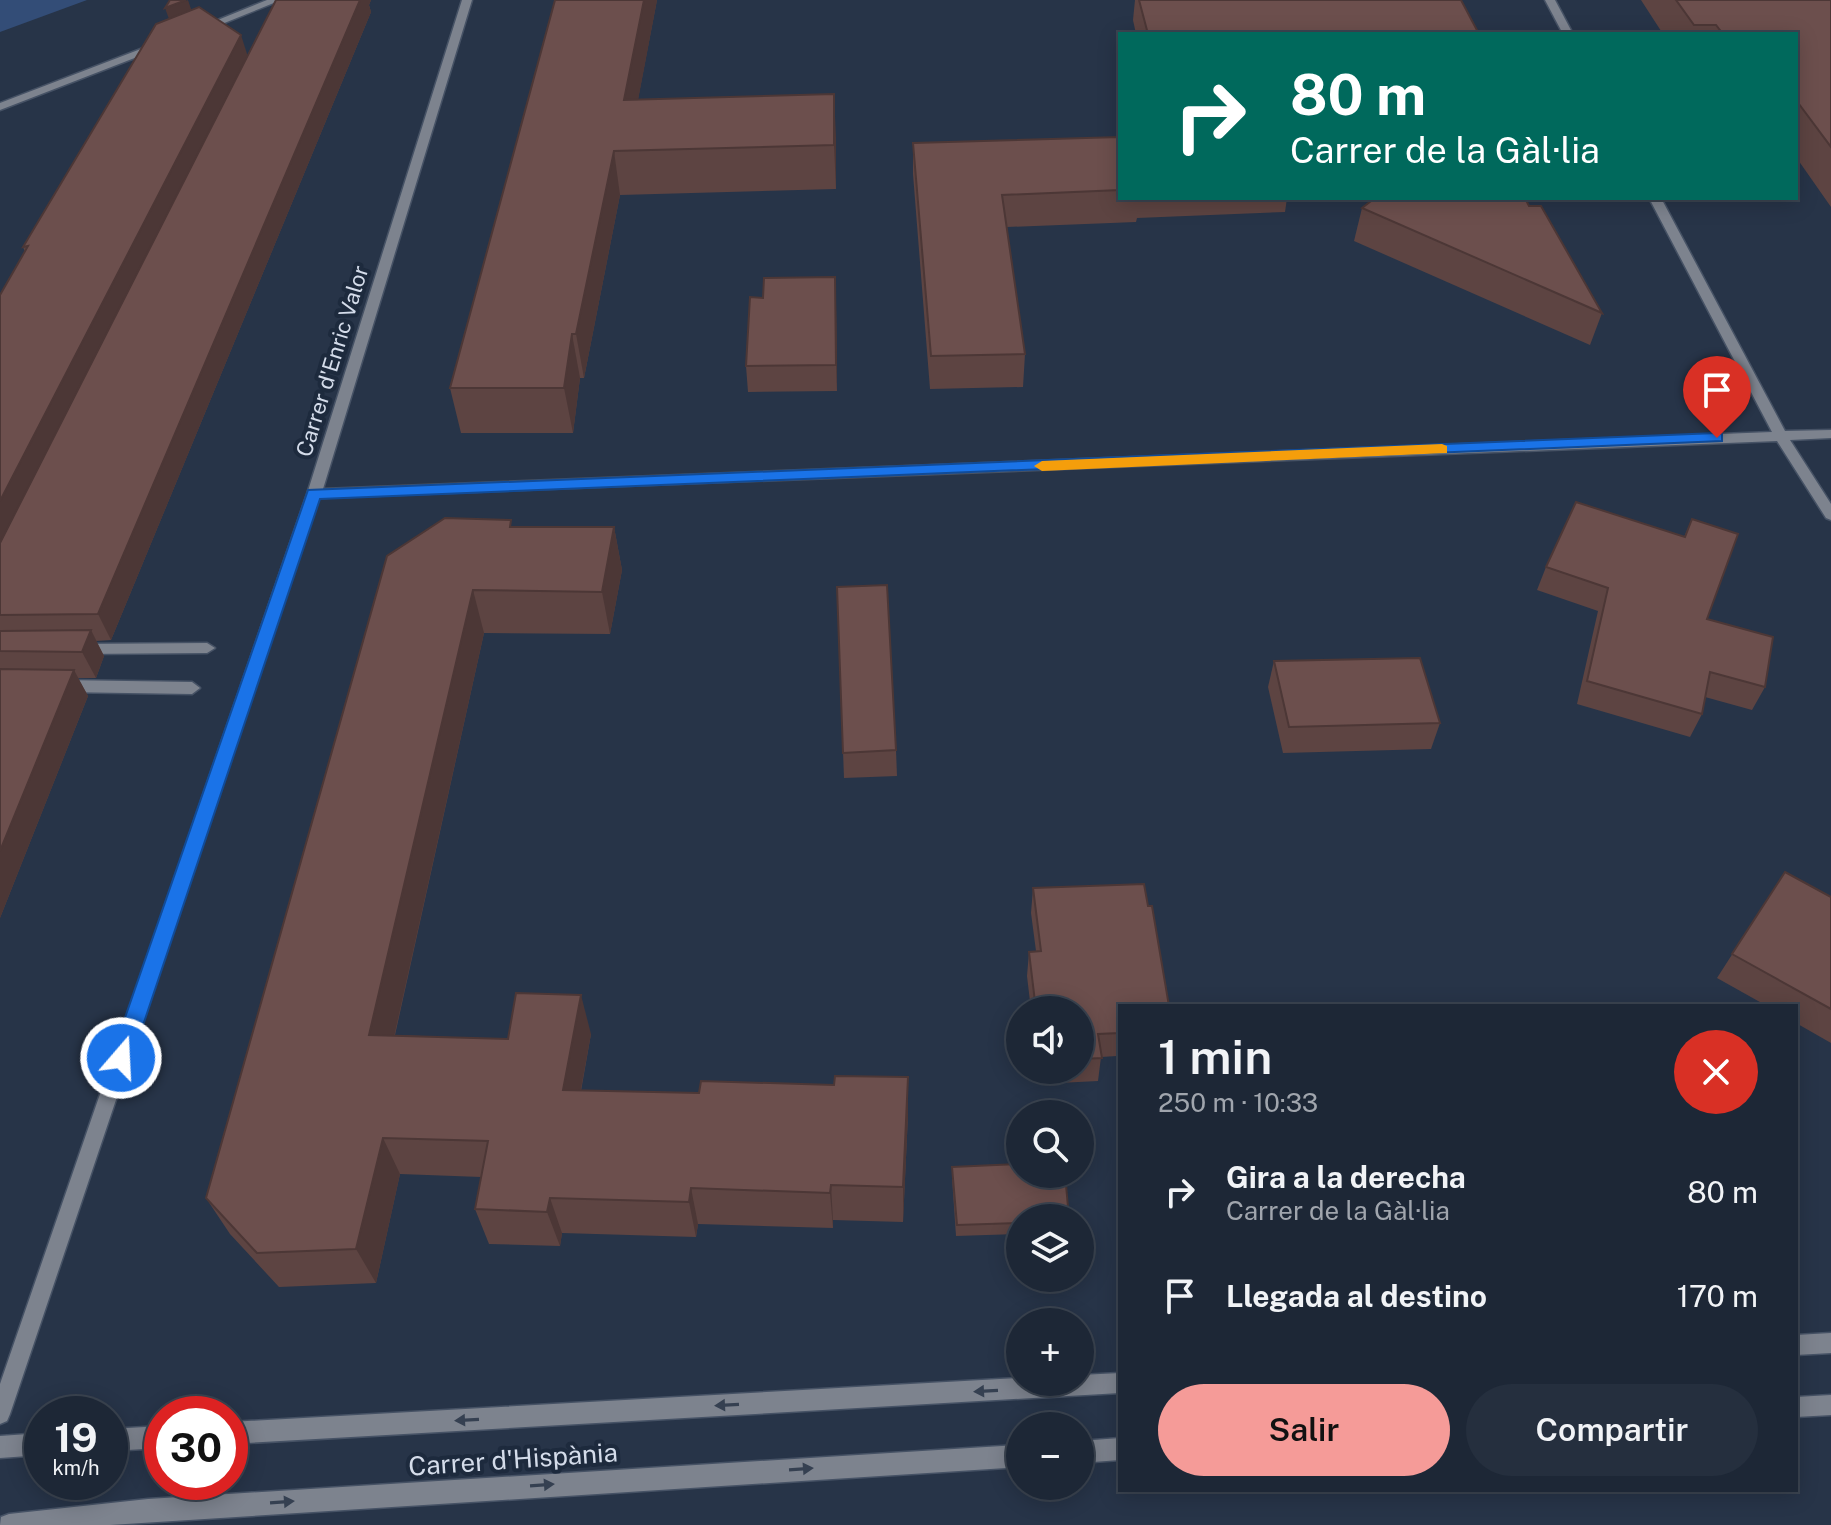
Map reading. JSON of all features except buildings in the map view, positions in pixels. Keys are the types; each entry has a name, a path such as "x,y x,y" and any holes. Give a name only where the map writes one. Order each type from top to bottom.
{"street":[{"path":"189,34 276,0"},
{"path":"280,14 287,0"},
{"name":"Carrer d'Enric Valor","path":"0,1414 314,494 467,0"},
{"path":"1550,0 1567,32"},
{"path":"0,107 174,40"},
{"path":"1656,200 1780,435 1831,515"},
{"path":"314,494 410,493 1831,434"},
{"path":"64,649 207,648"},
{"path":"50,686 192,688"},
{"path":"1798,1345 1831,1343"},
{"name":"Carrer d'Hispània","path":"248,1432 1118,1383"},
{"path":"1798,1407 1831,1405"},
{"path":"0,1447 24,1445"},
{"path":"1094,1451 1118,1449"},
{"name":"Carrer d'Hispània","path":"9,1525 148,1510 1006,1457"}],"shaded area":[{"path":"0,0 87,0 0,32"}],"slow traffic":[{"path":"1042,466 1442,449"}],"route":[{"path":"121,1058 314,494 410,493 1717,438"}]}
